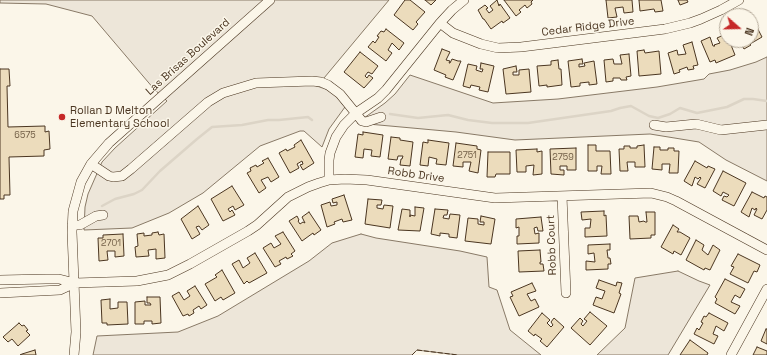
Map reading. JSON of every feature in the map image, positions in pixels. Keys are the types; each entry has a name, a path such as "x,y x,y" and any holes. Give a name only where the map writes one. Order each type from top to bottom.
{"street":[{"name":"Las Brisas Boulevard","path":"74,355 76,332 72,225 73,210 81,182 91,164 109,143 270,0"},
{"path":"329,180 329,160 333,144 344,125 356,113 378,98 386,90 440,23 464,0"},
{"name":"Cedar Ridge Drive","path":"440,23 453,33 481,44 498,48 521,47 665,29 701,19 739,0"},
{"path":"91,164 109,176 122,176 208,102 223,93 256,83 321,82 335,89 362,121 366,122 381,117"},
{"path":"654,125 666,127 696,124 721,130 767,125"},
{"name":"Robb Drive","path":"0,280 59,279 75,283 137,281 168,275 248,231 288,197 308,187 329,180 345,179 367,180 495,198 642,192 667,197 767,250"},
{"name":"Robb Court","path":"562,196 566,293"},
{"path":"72,225 80,225 96,216 103,216"},
{"name":"Robb Drive","path":"0,293 60,290 75,283"},
{"path":"732,355 767,289"}],"shaded area":[{"path":"0,0 389,0 324,78 314,85 328,90 337,97 345,107 329,129 322,147 304,131 300,131 260,146 203,193 169,213 132,228 84,230 85,207 88,194 102,162 115,148 167,101 154,89 92,16 46,4 0,3"},
{"path":"767,57 767,181 726,160 699,142 650,134 515,140 456,132 357,123 395,94 410,75 493,103 558,99 657,87 704,79 709,74 730,70"},
{"path":"361,234 376,238 460,251 487,257 489,287 497,290 510,330 541,355 458,355 417,350 412,355 93,355 97,336 178,332 218,316 309,261 332,243"},
{"path":"678,271 710,285 668,355 597,355 625,328 635,278"}],"building":[{"path":"405,0 410,0 425,12 416,22 418,24 413,30 394,15"},
{"path":"425,0 436,0 431,5"},
{"path":"497,0 499,6 500,4 510,18 503,23 502,21 491,29 478,10 485,5 488,8 486,9 489,13 493,10 490,6"},
{"path":"504,0 533,0 531,2 532,4 527,8 525,5 519,10 521,12 516,16"},
{"path":"606,0 632,0 633,12 624,13 623,7 615,8 617,17 608,18"},
{"path":"639,0 661,0 663,11 655,12 654,9 640,11"},
{"path":"678,0 687,0 688,2 680,5"},
{"path":"386,29 404,43 399,50 392,43 388,50 392,53 386,61 368,47 373,41 375,43 379,37 377,36 381,31 384,32"},
{"path":"759,31 762,37 759,39"},
{"path":"710,37 713,46 715,46 714,45 719,43 719,48 732,48 735,55 716,63 715,60 710,62 701,41"},
{"path":"692,42 698,65 693,66 694,69 688,70 687,67 674,74 668,53 677,50 678,55 686,54 683,45"},
{"path":"442,49 450,52 446,60 450,61 449,63 452,59 461,61 453,80 434,70"},
{"path":"644,50 645,53 659,51 661,74 639,76 637,51"},
{"path":"360,52 378,66 372,74 368,72 365,76 367,78 369,75 373,78 364,88 344,72"},
{"path":"629,54 631,76 626,77 627,80 613,78 613,81 606,82 604,60 613,59 614,64 622,64 620,55"},
{"path":"582,59 583,64 579,64 579,67 585,66 584,63 594,61 597,84 589,85 589,82 580,83 580,86 571,87 568,61"},
{"path":"558,60 559,69 561,69 562,85 547,87 547,85 539,86 537,66 551,65 551,61"},
{"path":"481,63 494,66 488,92 479,90 480,87 471,85 470,88 463,86 468,64 477,66 476,70 482,72 483,69 480,69"},
{"path":"516,66 517,72 513,72 513,75 519,75 519,70 529,69 531,92 506,94 503,69"},
{"path":"0,69 9,69 10,86 7,86 8,127 45,126 45,132 49,131 50,149 44,150 44,156 9,157 10,195 4,195 4,199 0,199"},
{"path":"363,132 383,135 380,157 371,156 372,150 364,149 363,158 355,157 358,134 363,135"},
{"path":"391,137 413,142 410,166 400,165 403,156 398,156 397,160 388,159"},
{"path":"301,140 314,163 303,170 300,165 303,164 302,161 297,164 299,168 290,173 279,153 286,149 287,151 295,147 294,145"},
{"path":"428,140 449,143 446,165 436,164 437,159 429,157 428,166 420,165 423,142 428,143"},
{"path":"456,143 477,146 477,149 481,150 478,173 469,171 471,162 463,162 463,167 453,166"},
{"path":"588,145 596,145 596,151 610,151 611,174 601,174 602,166 597,166 597,171 588,171"},
{"path":"644,145 645,167 635,167 635,162 627,162 628,171 620,171 619,149 624,149 624,146 637,148 637,146"},
{"path":"654,147 660,147 660,150 674,148 674,151 679,151 678,173 669,173 670,164 662,164 662,170 652,169"},
{"path":"576,148 576,170 567,170 567,166 560,166 560,170 564,170 564,175 551,174 550,149"},
{"path":"537,149 537,152 542,151 542,174 533,175 534,165 526,166 526,172 517,172 516,150"},
{"path":"488,152 510,152 510,174 496,174 495,177 487,177"},
{"path":"268,158 279,177 271,182 268,177 261,180 266,188 259,193 247,173 251,171 250,168 256,165 257,167 264,163 262,161"},
{"path":"695,161 707,168 708,166 715,169 705,188 697,184 701,178 700,177 698,179 695,177 692,186 684,181"},
{"path":"723,171 746,183 734,206 722,200 724,196 727,197 729,195 723,192 721,196 713,191"},
{"path":"232,186 244,205 235,210 233,206 228,209 230,212 232,210 235,215 223,221 211,199"},
{"path":"752,192 764,198 765,196 767,197 767,210 762,219 754,215 757,209 756,208 755,210 752,208 749,217 741,212"},
{"path":"344,195 352,220 343,222 342,219 327,227 321,205 330,202 331,206 337,205 337,202 333,203 332,199"},
{"path":"368,199 382,200 381,205 377,205 377,208 383,209 384,205 393,206 390,228 365,224"},
{"path":"198,206 209,225 202,230 199,226 196,227 200,234 192,239 181,219"},
{"path":"415,207 424,208 420,231 398,230 402,209 410,210 410,215 415,216"},
{"path":"435,209 448,210 447,215 444,215 443,218 449,219 450,214 460,215 457,238 449,237 449,234 440,233 440,236 431,234"},
{"path":"604,211 604,216 606,215 607,236 585,237 585,228 590,228 591,219 582,220 581,212"},
{"path":"309,212 321,230 314,235 313,233 302,241 289,221 297,216 300,224 303,222 305,223 302,217"},
{"path":"646,212 655,212 655,235 651,235 651,238 630,239 629,216 638,216 639,222 647,222"},
{"path":"481,216 495,219 491,244 465,241 468,218 478,219 478,224 484,225 484,222 480,222"},
{"path":"541,217 543,231 538,231 537,227 534,228 535,234 539,233 539,243 517,244 519,227 516,228 516,219"},
{"path":"673,225 679,229 677,232 680,232 690,238 681,255 674,251 673,254 661,247"},
{"path":"158,232 159,235 164,234 165,258 156,259 156,249 148,250 149,256 136,257 135,247 138,246 137,234 144,233 144,236 152,235 152,233"},
{"path":"283,232 295,251 291,254 293,256 287,259 286,257 279,261 281,264 275,267 263,248 271,243 274,248 281,244 275,236"},
{"path":"123,234 124,256 115,257 115,251 107,251 108,260 99,261 98,238 103,238 103,235"},
{"path":"696,240 704,245 702,250 708,255 713,245 720,250 710,270 705,268 704,270 686,260"},
{"path":"610,244 610,250 607,250 608,258 610,258 611,264 608,264 608,269 586,270 586,261 595,262 594,253 588,254 588,245"},
{"path":"540,250 540,264 543,264 544,271 519,272 518,251"},
{"path":"255,253 267,273 249,283 247,281 244,284 232,264 239,260 243,268 250,263 247,258"},
{"path":"738,254 760,265 757,272 754,271 748,283 730,274 734,267 731,266"},
{"path":"222,270 235,293 223,300 221,297 215,301 205,284 217,277 215,275"},
{"path":"725,279 745,289 740,298 735,295 731,302 740,306 735,314 715,303 717,299 715,297"},
{"path":"599,280 616,286 617,282 622,283 619,293 621,294 614,313 593,305 596,297 602,299 605,291 596,288"},
{"path":"532,283 536,291 527,294 531,301 535,299 539,307 519,316 510,297 513,296 511,292"},
{"path":"195,286 207,305 201,309 199,306 193,310 194,313 189,316 188,314 183,316 172,296 179,292 184,300 190,296 187,291"},
{"path":"147,297 160,297 161,323 152,324 152,321 144,321 144,324 135,324 135,302 145,301 145,305 151,305 150,303 147,303"},
{"path":"110,299 110,309 118,308 118,302 127,302 128,324 107,325 107,323 102,323 101,300"},
{"path":"590,312 607,326 590,345 571,328 580,318 583,321 581,324 583,326 587,321 584,319"},
{"path":"542,313 550,320 547,323 551,327 553,325 551,322 554,318 564,327 547,347 540,341 542,339 535,334 534,336 528,331"},
{"path":"709,313 728,323 724,331 716,326 713,334 718,336 714,344 694,334 697,328 699,330 703,323 701,322 704,316 706,317"},
{"path":"19,323 22,326 24,325 28,330 26,331 30,335 18,346 12,339 8,342 3,337"},
{"path":"767,329 767,344 761,341"},
{"path":"690,340 708,353 707,355 680,355"},
{"path":"757,347 767,351 767,355 753,355"},
{"path":"35,350 36,355 20,355 22,354"}],"waterway":[{"path":"390,114 418,118 448,115 468,120 492,123 528,123 611,111 631,106 649,116 658,118 670,114 680,108 697,113 727,107 744,99 767,101"},
{"path":"102,206 115,199 134,194 142,190 160,171 212,127 308,117 312,120"}],"fence":[{"path":"412,355 417,350 458,355"}],"place":[{"name":"Rollan D Melton Elementary School","path":"62,117"}]}
